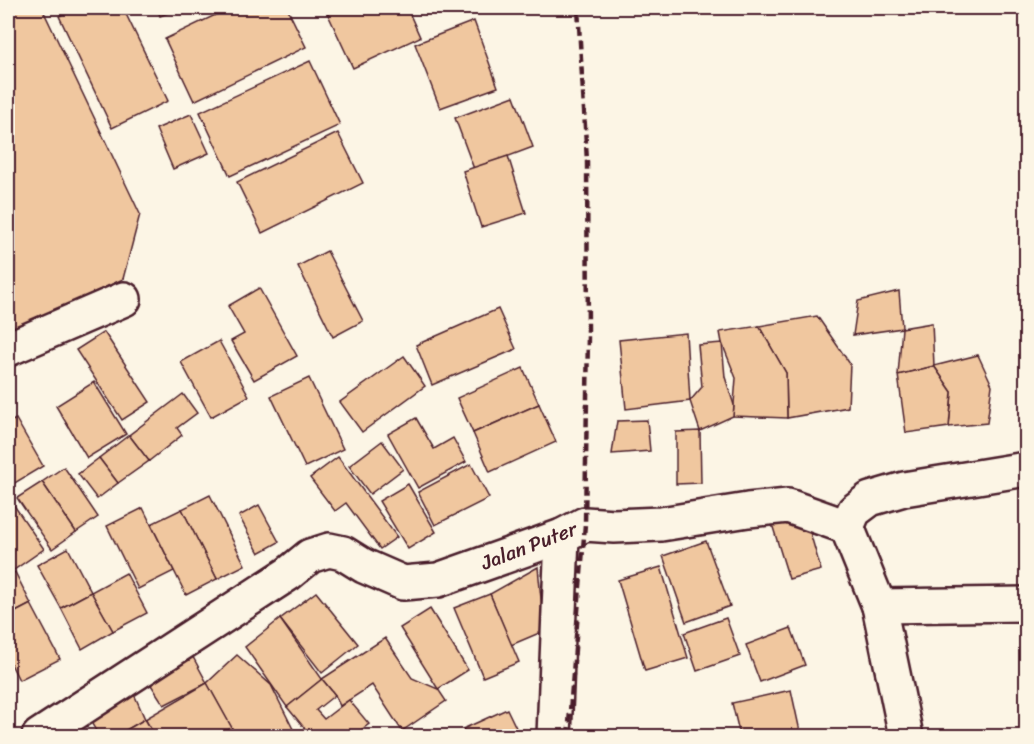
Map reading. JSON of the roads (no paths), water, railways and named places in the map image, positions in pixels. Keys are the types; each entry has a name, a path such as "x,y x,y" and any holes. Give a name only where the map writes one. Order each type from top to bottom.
{"street":[{"path":"8,349 124,299"},
{"path":"906,736 879,606 847,527 854,511 870,499 904,489 1026,469"},
{"name":"Jalan Puter","path":"39,736 278,580 310,556 329,550 343,553 364,566 403,583 438,580 562,536 585,524 614,526 661,524 788,506 847,527"},
{"path":"554,736 562,536"},
{"path":"879,606 1026,604"}],"railway":[{"path":"568,736 585,524 588,334 587,161 578,8"}]}
